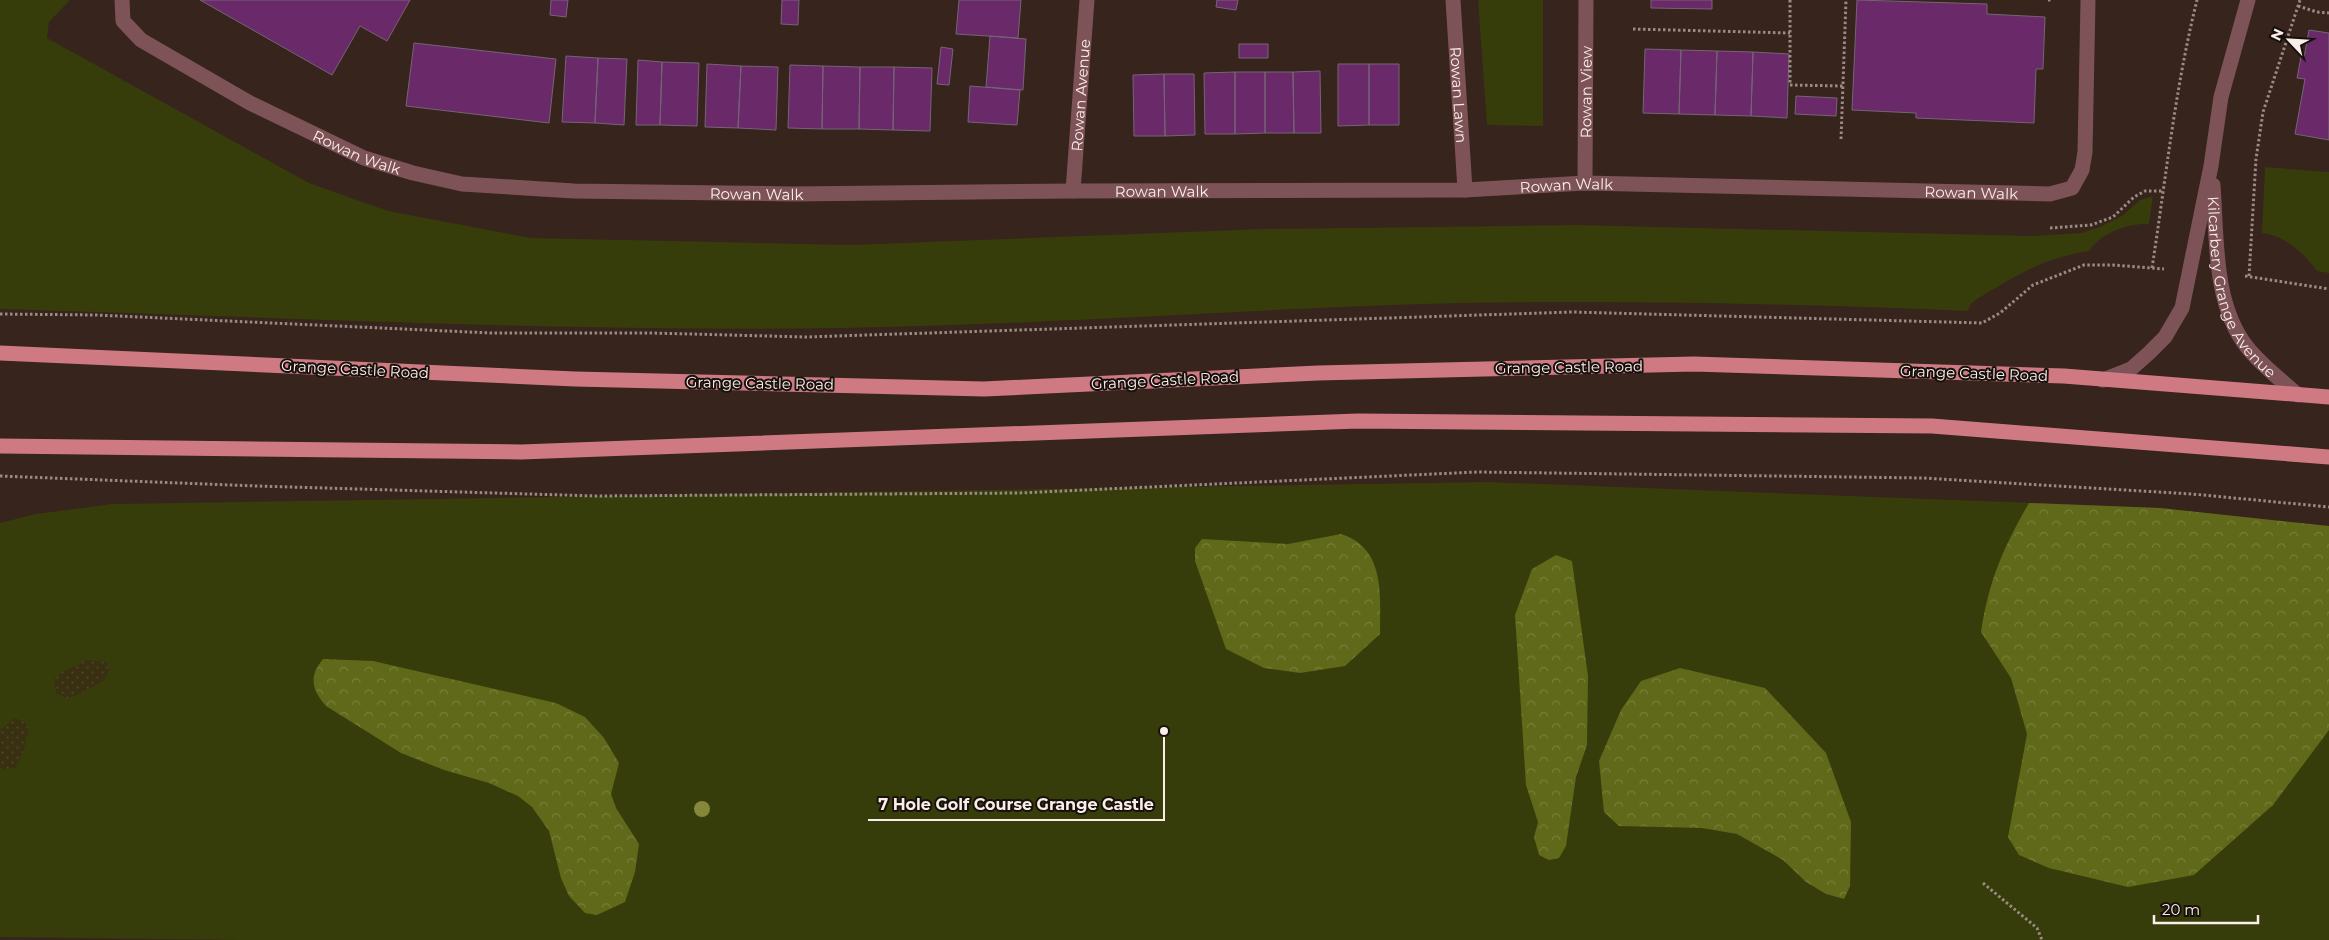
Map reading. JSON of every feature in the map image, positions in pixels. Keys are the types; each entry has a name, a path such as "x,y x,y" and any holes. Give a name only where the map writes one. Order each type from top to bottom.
{"main road":[{"name":"Grange Castle Road","path":"0,353 575,379 984,389 1318,373 1694,364 2102,380 2329,397"},
{"path":"0,446 521,452 1368,421 1932,426 2329,457"}],"street":[{"name":"Rowan Walk","path":"122,0 124,21 140,40 250,103 364,158 413,174 462,184 574,191 792,194 1465,190 1585,183 2050,194 2072,188 2082,170 2085,152 2088,0"},
{"name":"Rowan Avenue","path":"1073,191 1087,0"},
{"name":"Rowan Lawn","path":"1453,0 1465,190"},
{"name":"Rowan View","path":"1585,183 1586,0"},
{"name":"Kilcarbery Grange Avenue","path":"2102,380 2131,369 2165,337 2182,308 2211,166 2221,97 2248,0"},
{"name":"Kilcarbery Grange Avenue","path":"2211,166 2224,299 2234,325 2247,347 2298,395"}],"path":[{"path":"1790,0 1790,86 1843,86"},
{"path":"1841,139 1846,0"},
{"path":"2152,268 2182,67 2197,0"},
{"path":"2249,276 2256,159 2262,112 2300,0"},
{"path":"2298,6 2317,12 2329,13"},
{"path":"1633,30 1790,33"},
{"path":"2050,228 2091,225 2114,217 2134,197 2145,191 2164,191"},
{"path":"0,314 96,315 491,333 652,333 806,337 1572,312 1982,322 2000,313 2033,285 2084,265 2190,272"},
{"path":"2220,273 2329,289"},
{"path":"0,476 597,496 1019,493 1477,472 1924,478 2192,494 2329,507"},
{"path":"1983,883 2037,928 2042,940"}],"green space":[{"path":"0,0 70,0 49,22 47,38 309,183 388,211 531,238 850,245 1264,229 1577,225 2031,236 2081,233 2100,227 2122,216 2140,200 2153,196 2149,224 2132,225 2116,230 2100,239 2089,251 2057,258 2030,269 1977,299 1970,305 1968,311 1715,303 1463,303 1385,305 996,324 735,329 525,326 0,309"},
{"path":"1478,0 1543,0 1543,126 1487,125"},
{"path":"2265,167 2329,172 2329,273 2317,271 2300,252 2286,241 2262,233"},
{"path":"1489,482 2160,508 2329,526 2329,940 238,940 0,937 0,523 36,514 112,504"},
{"path":"2029,503 2160,508 2329,526 2329,730 2273,805 2194,875 2128,887 2049,868 2019,855 2008,837 2027,734 2011,678 1981,632 1988,596 1998,565"},
{"path":"1341,534 1356,541 1366,550 1373,562 1380,589 1380,634 1345,666 1300,673 1264,668 1226,649 1195,561 1195,548 1202,539 1288,544"},
{"path":"1556,555 1572,561 1588,676 1587,745 1576,777 1566,846 1559,858 1549,860 1539,855 1534,837 1538,822 1526,785 1515,615 1532,569"},
{"path":"323,659 373,661 556,703 585,717 604,738 619,763 611,794 616,808 639,844 635,872 625,902 597,915 585,913 569,896 561,878 549,831 532,807 518,796 489,783 444,770 401,753 326,706 317,694 314,682 315,671"},
{"path":"1680,668 1765,688 1826,753 1851,822 1850,886 1844,899 1826,894 1806,882 1783,860 1737,834 1702,828 1619,826 1604,812 1599,761 1621,710 1641,681"}],"sand":[{"path":"86,660 106,662 110,669 104,681 68,699 56,693 54,680 57,676"},
{"path":"15,718 24,722 29,728 24,749 16,768 3,769 0,766 0,730"}],"building":[{"path":"200,0 410,0 387,41 360,26 332,75"},
{"path":"551,0 568,0 566,17 550,15"},
{"path":"782,0 799,0 798,25 781,24"},
{"path":"959,0 1021,0 1018,38 956,34"},
{"path":"1217,0 1238,0 1236,10 1216,7"},
{"path":"1651,0 1712,0 1712,9 1651,8"},
{"path":"1857,0 1987,4 1987,14 2045,17 2043,69 2036,69 2034,123 1916,118 1916,113 1852,110"},
{"path":"2309,30 2329,33 2329,140 2295,134 2305,79 2297,78 2301,57 2304,58"},
{"path":"990,36 1026,39 1023,90 986,87"},
{"path":"414,43 556,59 549,123 406,106"},
{"path":"1239,44 1268,44 1268,58 1239,58"},
{"path":"941,47 953,49 949,85 937,84"},
{"path":"1645,49 1681,50 1679,114 1643,113"},
{"path":"1681,50 1717,51 1715,115 1679,114"},
{"path":"1717,51 1753,52 1751,116 1715,115"},
{"path":"1753,52 1789,54 1787,118 1751,116"},
{"path":"566,56 598,58 595,123 562,122"},
{"path":"598,58 627,59 624,125 595,123"},
{"path":"638,60 662,62 660,125 636,125"},
{"path":"662,62 699,63 697,126 660,125"},
{"path":"707,64 741,66 738,128 705,127"},
{"path":"1338,64 1369,64 1369,125 1338,126"},
{"path":"1369,64 1399,64 1399,125 1369,125"},
{"path":"790,65 823,66 822,129 788,128"},
{"path":"741,66 778,67 776,130 738,128"},
{"path":"823,66 860,67 859,129 822,129"},
{"path":"860,67 894,67 893,130 859,129"},
{"path":"894,67 932,68 930,131 893,130"},
{"path":"1320,71 1321,133 1294,133 1293,72"},
{"path":"1235,72 1235,134 1205,134 1204,73"},
{"path":"1235,72 1265,72 1265,133 1235,134"},
{"path":"1265,72 1293,72 1294,133 1265,133"},
{"path":"1164,74 1165,136 1134,136 1133,75"},
{"path":"1164,74 1194,74 1195,135 1165,136"},
{"path":"970,86 1020,90 1017,125 968,122"},
{"path":"1796,96 1837,98 1836,116 1795,114"}],"place":[{"name":"7 Hole Golf Course Grange Castle","path":"1164,731"}]}
